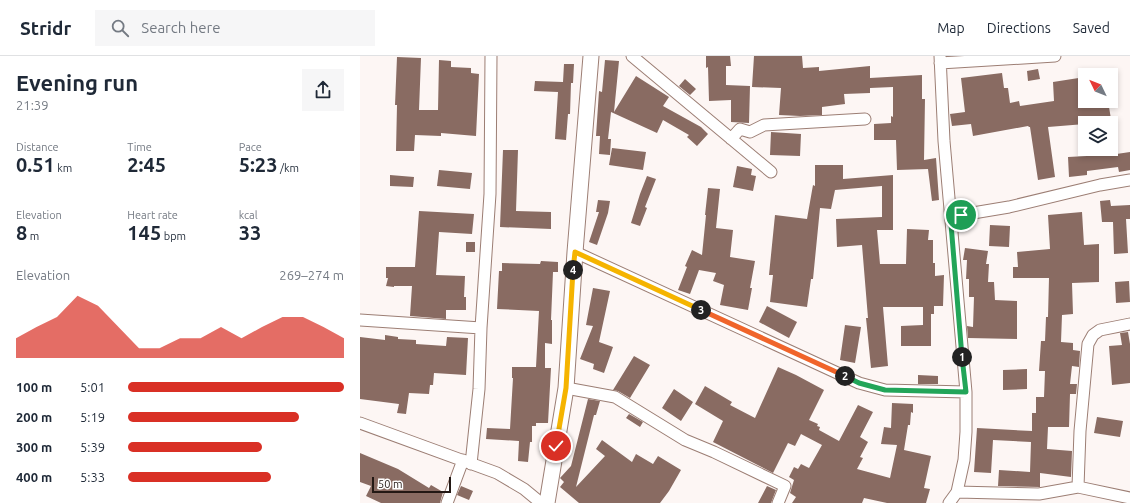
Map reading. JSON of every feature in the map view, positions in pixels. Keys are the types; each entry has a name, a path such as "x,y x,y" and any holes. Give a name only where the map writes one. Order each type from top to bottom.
{"main road":[{"path":"546,503 566,388 575,252 591,56"}],"street":[{"path":"448,503 467,462 479,389 481,328 490,194 491,56"},
{"path":"632,56 771,172"},
{"path":"949,503 957,492 966,444 966,392 950,212 940,59 1056,56"},
{"path":"731,139 740,129 750,132 764,125 865,119"},
{"path":"950,212 961,215 1002,208 1100,184 1130,180"},
{"path":"575,252 859,383 885,390 966,392"},
{"path":"360,320 481,328"},
{"path":"1078,487 1080,431 1088,344 1092,335 1100,330 1130,324"},
{"path":"566,388 615,397 685,440 785,486 778,503"},
{"path":"360,423 497,473 541,503"},
{"path":"957,492 1039,494 1078,487 1130,498"}],"building":[{"path":"706,56 730,56 731,66 726,66 726,85 750,86 749,123 731,122 731,100 709,101 708,67 706,68"},
{"path":"754,56 802,56 803,68 819,67 819,71 870,66 870,78 922,75 922,99 925,99 924,160 936,158 939,200 932,201 928,169 897,170 896,140 874,140 874,124 891,123 891,116 893,117 893,87 870,88 870,93 844,94 845,104 822,107 822,115 779,115 781,88 752,87"},
{"path":"397,57 421,58 419,110 438,110 439,60 451,61 451,67 471,68 471,73 479,74 476,136 441,133 441,136 415,135 414,151 396,151 397,105 395,105"},
{"path":"605,60 619,61 614,112 636,76 669,97 663,106 701,127 708,134 697,146 687,137 689,135 663,120 657,133 611,112 608,139 611,139 610,155 599,154 600,136 596,136 599,91 602,92"},
{"path":"564,64 574,64 573,83 571,83 570,114 568,114 566,140 555,139 558,92 534,91 535,81 563,82"},
{"path":"1038,69 1040,79 1028,81 1027,71"},
{"path":"1002,73 1004,88 1008,88 1010,103 1019,101 1020,106 1054,101 1053,82 1078,78 1078,108 1109,108 1110,116 1078,116 1078,125 1048,127 1055,177 1038,180 1030,127 1028,126 973,136 971,124 952,126 950,114 965,112 961,78"},
{"path":"685,79 696,89 690,95 679,86"},
{"path":"771,132 801,134 800,156 770,155"},
{"path":"612,148 646,152 643,170 609,165"},
{"path":"503,150 518,150 516,211 551,212 551,229 500,227"},
{"path":"1130,152 1130,170 1119,172 1118,167 1087,171 1087,175 1069,177 1068,157 1118,156 1118,154"},
{"path":"815,165 843,165 843,179 893,175 893,230 877,230 880,264 906,264 907,229 929,230 928,240 933,240 933,263 935,263 935,276 944,275 943,306 934,306 934,314 931,314 931,346 901,346 901,326 923,325 923,307 883,307 888,366 871,368 866,318 868,318 862,245 837,247 836,219 882,217 882,186 835,190 831,209 820,208 813,279 811,279 807,307 770,302 773,275 769,275 775,215 807,219 813,185 815,186"},
{"path":"737,166 752,169 751,175 756,176 753,191 733,187"},
{"path":"439,170 472,173 470,189 437,186"},
{"path":"390,175 414,177 413,187 390,186"},
{"path":"647,176 656,179 645,207 647,208 640,226 631,223"},
{"path":"708,188 720,189 716,228 733,230 730,257 755,261 748,310 720,305 724,285 713,281 716,273 699,270 690,294 678,290 687,267 685,266 692,250 702,255"},
{"path":"598,200 610,201 608,213 597,245 589,242 599,212 596,212"},
{"path":"1110,200 1111,206 1130,205 1130,219 1126,219 1128,253 1114,254 1113,222 1102,222 1100,201"},
{"path":"419,211 474,214 472,234 439,232 436,275 465,276 464,297 466,297 466,310 446,310 446,319 410,316 412,286 386,286 388,278 386,278 386,267 415,267"},
{"path":"1082,212 1084,245 1099,244 1099,282 1072,283 1073,314 1062,315 1061,342 1073,343 1073,350 1080,351 1079,367 1072,366 1070,384 1077,384 1076,394 1070,394 1069,427 1048,427 1047,449 1072,451 1071,477 1040,473 1040,487 998,486 999,470 1030,472 1031,442 993,440 991,473 974,472 977,428 1032,431 1032,413 1036,413 1036,397 1044,397 1045,371 1039,371 1041,341 1045,341 1046,317 1048,317 1049,278 1013,278 1013,267 1018,267 1017,252 1050,249 1048,215"},
{"path":"990,225 1010,226 1009,247 989,246"},
{"path":"466,242 475,242 475,252 466,252"},
{"path":"965,248 988,251 986,264 989,264 988,282 994,282 995,300 1017,301 1017,339 968,338 967,326 973,327 974,297 969,297 969,279 966,279 967,260 963,260"},
{"path":"541,261 558,262 558,272 553,272 551,320 552,344 545,343 545,368 551,368 548,423 536,423 536,426 532,426 532,442 530,442 528,462 518,461 519,441 486,439 487,428 510,429 513,378 512,367 536,367 539,311 497,309 499,271 502,271 502,263 540,264"},
{"path":"1129,281 1130,302 1116,303 1115,282"},
{"path":"593,288 610,291 599,342 613,347 604,373 593,369 594,364 580,359 593,326 586,325"},
{"path":"767,306 797,322 789,338 759,322"},
{"path":"845,325 861,327 855,363 840,360"},
{"path":"1128,332 1130,344 1130,383 1112,385 1109,346 1122,345 1120,333"},
{"path":"385,335 398,337 398,339 416,340 416,344 446,346 447,337 468,338 466,375 434,373 433,385 430,385 429,394 409,393 406,414 397,413 399,404 360,399 360,337 385,340"},
{"path":"634,356 650,365 630,398 618,391 613,390"},
{"path":"778,367 824,390 809,420 818,424 817,426 820,427 819,430 839,441 858,405 873,412 860,437 868,442 860,457 863,458 857,469 890,478 897,445 881,444 884,427 891,428 892,403 913,404 913,413 911,412 910,425 908,425 904,450 931,456 924,488 930,489 926,503 887,503 864,498 862,503 792,503 796,497 790,493 794,480 789,477 794,467 798,469 801,464 809,468 822,445 801,434 795,446 788,443 773,473 713,442 723,421 695,404 705,386 732,402 730,405 755,418"},
{"path":"1027,369 1027,389 1003,390 1003,370"},
{"path":"918,375 938,376 938,384 918,384"},
{"path":"674,389 693,402 681,421 662,408"},
{"path":"588,399 600,401 596,415 594,415 576,487 605,456 596,449 602,440 632,462 636,454 653,464 658,456 681,470 660,503 579,503 560,487 564,482 560,478 571,466"},
{"path":"629,414 643,422 640,427 626,418"},
{"path":"1097,417 1123,421 1120,437 1094,433"},
{"path":"360,453 398,469 429,488 431,485 443,492 440,503 381,503 366,496 371,486 360,482"},
{"path":"461,486 473,491 469,500 457,495"},
{"path":"767,486 776,490 771,503 758,503"}],"route":[{"path":"556,446 566,388 575,252 859,383 885,390 966,392 950,212 961,215"}]}
